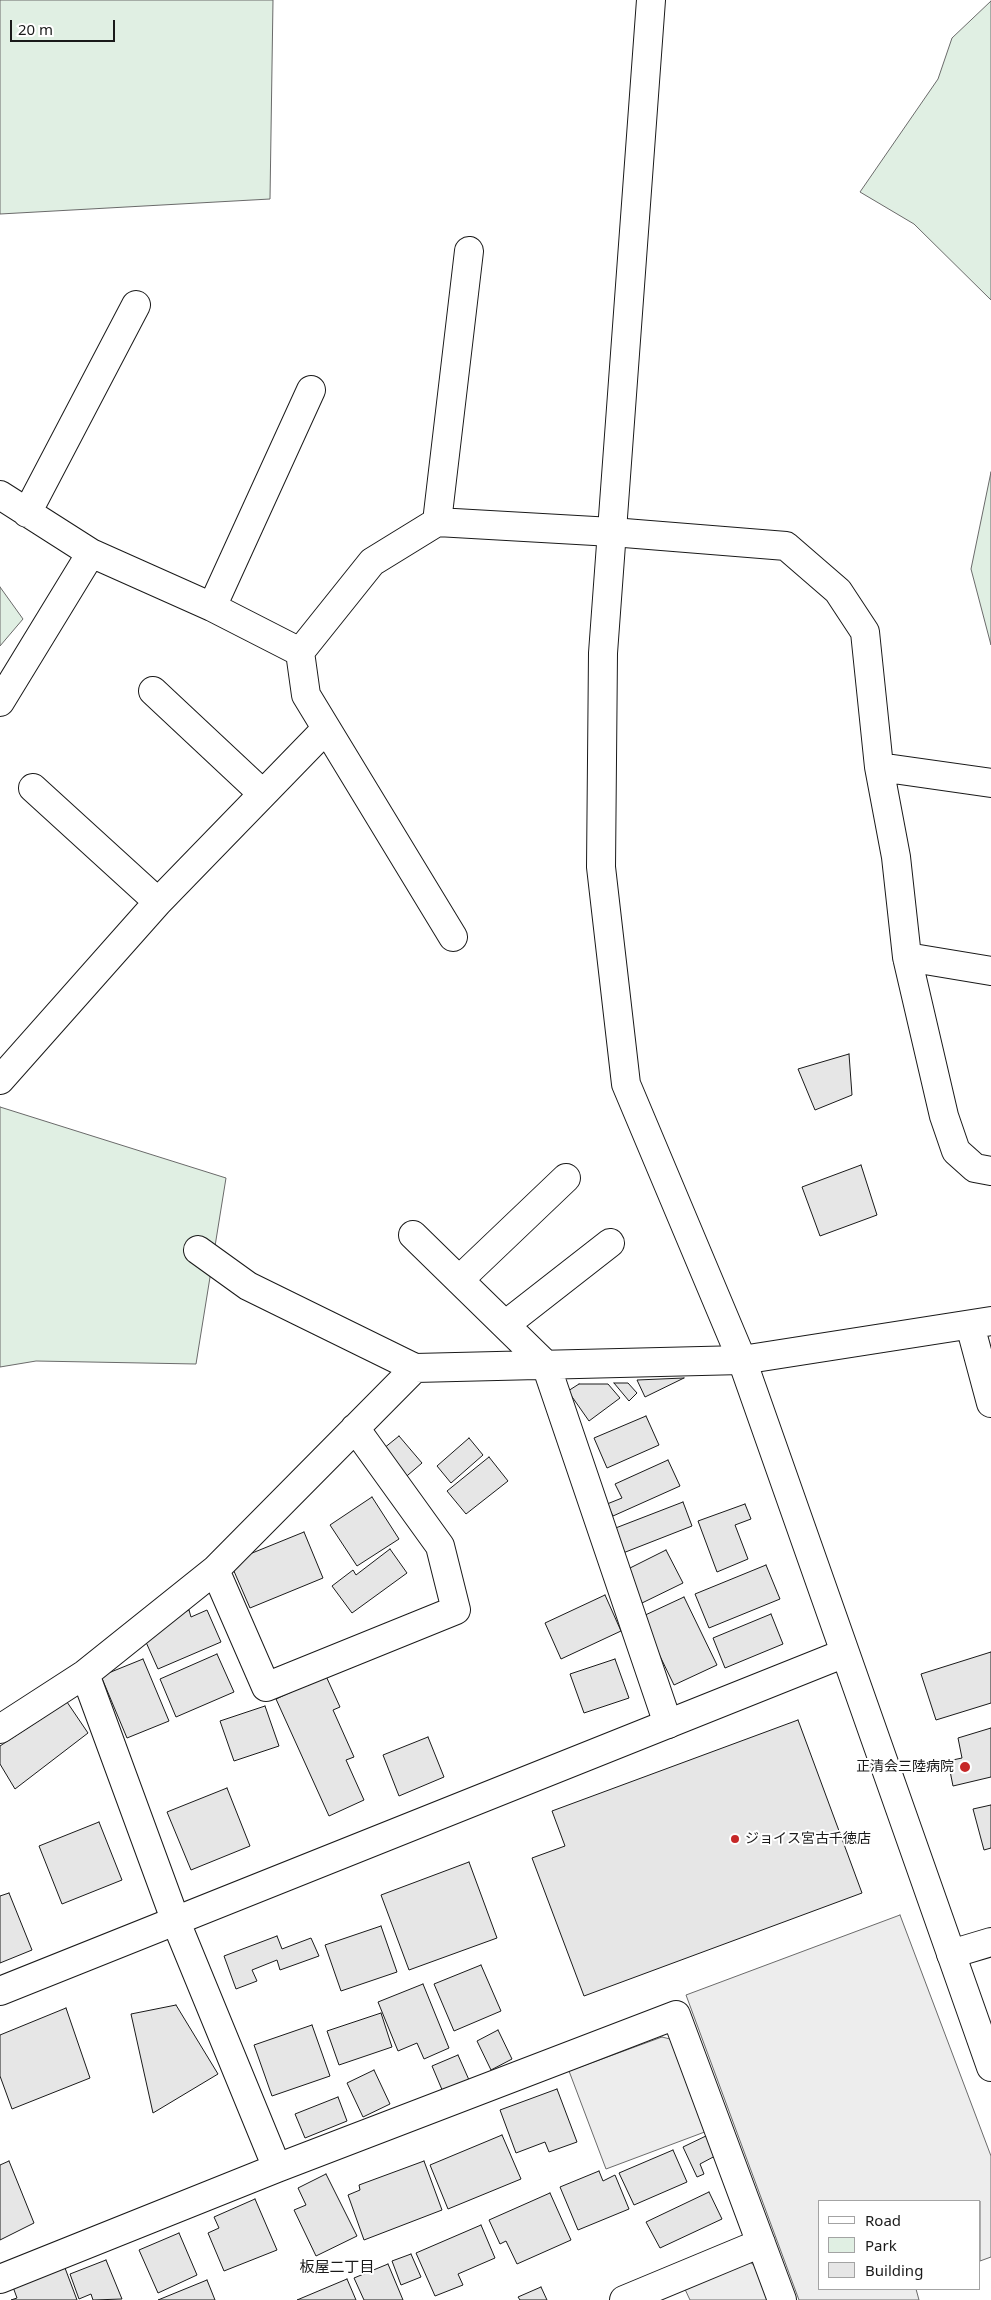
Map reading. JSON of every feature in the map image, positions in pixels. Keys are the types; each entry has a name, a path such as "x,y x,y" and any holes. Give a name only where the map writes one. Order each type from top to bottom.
{"street":[{"path":"651,0 602,653 601,867 626,1084 742,1360 991,2067"},
{"path":"437,522 468,251"},
{"path":"27,512 136,305"},
{"path":"212,607 311,390"},
{"path":"0,495 91,553 212,607 300,652"},
{"path":"453,937 306,695 300,652 372,562 437,522 612,532 786,546 838,591 865,632 879,767 896,857 907,958 944,1116 956,1151 975,1168 991,1170"},
{"path":"0,702 91,553"},
{"path":"152,690 264,794"},
{"path":"0,1080 158,902 326,729"},
{"path":"879,767 991,783"},
{"path":"33,788 158,902"},
{"path":"907,958 991,970"},
{"path":"460,1280 566,1178"},
{"path":"413,1235 546,1365 668,1724"},
{"path":"505,1325 610,1243"},
{"path":"198,1250 248,1286 415,1368 742,1360 980,1323 991,1403"},
{"path":"0,1729 85,1674 215,1570 415,1368"},
{"path":"215,1570 266,1687 456,1610 440,1546 355,1428"},
{"path":"0,1990 176,1922 845,1653"},
{"path":"85,1674 176,1922 277,2168"},
{"path":"951,1954 991,1942"},
{"path":"0,2279 277,2168 676,2015 782,2300"},
{"path":"624,2300 761,2243"}],"green space":[{"path":"0,0 273,0 270,199 0,214"},
{"path":"991,1 991,300 914,224 860,192 938,79 952,38"},
{"path":"991,472 991,645 971,569"},
{"path":"0,587 23,619 0,646"},
{"path":"0,1107 226,1178 196,1364 36,1361 0,1367"}],"shaded area":[{"path":"900,1915 991,2156 991,2257 981,2261 981,2200 818,2200 818,2290 916,2290 919,2300 799,2300 686,1995"},
{"path":"662,2037 670,2039 710,2130 606,2169 569,2071"},
{"path":"742,2257 757,2267 768,2300 690,2300 683,2285"}],"building":[{"path":"849,1054 852,1095 815,1110 798,1069"},
{"path":"861,1165 877,1215 820,1236 802,1187"},
{"path":"684,1378 645,1397 637,1380"},
{"path":"614,1383 628,1383 637,1393 629,1401"},
{"path":"579,1384 608,1384 620,1398 589,1421 568,1391"},
{"path":"646,1416 659,1445 607,1468 594,1438"},
{"path":"399,1436 422,1463 401,1481 378,1453"},
{"path":"469,1438 483,1455 451,1483 437,1466"},
{"path":"489,1457 508,1481 466,1514 447,1491"},
{"path":"668,1460 680,1486 613,1516 607,1504 622,1498 615,1484"},
{"path":"372,1497 399,1539 357,1566 330,1525"},
{"path":"683,1502 692,1526 623,1553 613,1529"},
{"path":"745,1504 751,1519 735,1525 748,1559 717,1572 698,1521"},
{"path":"304,1532 323,1578 250,1608 230,1562"},
{"path":"390,1549 407,1573 352,1613 332,1586 353,1570 356,1575"},
{"path":"666,1550 683,1583 642,1603 626,1570"},
{"path":"766,1565 780,1599 709,1628 695,1594"},
{"path":"605,1595 621,1631 561,1659 545,1623"},
{"path":"684,1597 717,1665 674,1685 641,1617"},
{"path":"189,1610 191,1617 207,1610 221,1642 158,1669 141,1631"},
{"path":"771,1614 783,1644 725,1668 713,1638"},
{"path":"991,1652 991,1703 936,1720 921,1674"},
{"path":"217,1654 234,1692 176,1717 160,1679"},
{"path":"143,1659 169,1721 127,1738 101,1676"},
{"path":"615,1659 629,1698 584,1713 570,1674"},
{"path":"326,1676 340,1707 333,1710 354,1757 346,1760 364,1800 329,1816 276,1699"},
{"path":"67,1702 88,1733 15,1789 0,1764 0,1746"},
{"path":"265,1706 279,1746 234,1761 220,1721"},
{"path":"798,1720 862,1893 584,1996 532,1858 565,1846 552,1811"},
{"path":"991,1728 991,1777 953,1786 948,1761 962,1758 958,1738"},
{"path":"428,1737 444,1777 399,1796 383,1755"},
{"path":"227,1788 250,1846 191,1870 167,1812"},
{"path":"991,1805 991,1848 984,1850 973,1809"},
{"path":"99,1822 122,1880 62,1904 39,1846"},
{"path":"469,1862 497,1938 409,1970 381,1895"},
{"path":"9,1893 32,1950 0,1963 0,1896"},
{"path":"381,1926 397,1972 341,1991 325,1945"},
{"path":"277,1936 282,1949 311,1938 319,1956 280,1970 277,1960 252,1970 257,1981 236,1989 224,1956"},
{"path":"481,1965 501,2011 454,2031 434,1984"},
{"path":"423,1984 449,2048 424,2059 417,2043 398,2051 378,2002"},
{"path":"176,2005 218,2074 153,2113 131,2014"},
{"path":"66,2008 90,2078 12,2109 0,2076 0,2035"},
{"path":"381,2013 392,2047 339,2065 327,2031"},
{"path":"312,2025 330,2076 272,2096 254,2045"},
{"path":"498,2030 512,2059 491,2070 477,2041"},
{"path":"458,2055 469,2080 443,2092 432,2066"},
{"path":"374,2070 390,2104 363,2117 347,2083"},
{"path":"557,2089 577,2142 549,2152 545,2142 516,2153 500,2110"},
{"path":"338,2097 347,2121 305,2138 295,2114"},
{"path":"502,2135 521,2179 448,2209 430,2165"},
{"path":"708,2135 717,2155 700,2164 704,2174 697,2177 683,2147"},
{"path":"673,2150 687,2182 634,2205 619,2173"},
{"path":"9,2161 34,2223 0,2240 0,2165"},
{"path":"424,2161 442,2210 364,2240 348,2195 360,2190 359,2185"},
{"path":"599,2171 603,2181 615,2175 629,2209 578,2230 560,2187"},
{"path":"326,2174 357,2236 316,2256 294,2210 306,2205 298,2188"},
{"path":"709,2192 722,2219 660,2248 646,2222"},
{"path":"550,2193 571,2240 517,2264 506,2241 500,2244 489,2220"},
{"path":"255,2199 277,2250 224,2271 208,2233 219,2228 214,2217"},
{"path":"481,2225 495,2258 458,2274 463,2285 435,2296 416,2253"},
{"path":"179,2233 197,2275 158,2293 139,2250"},
{"path":"411,2254 421,2277 401,2285 392,2261"},
{"path":"106,2260 122,2299 93,2300 91,2294 79,2299 70,2274"},
{"path":"388,2264 403,2300 364,2300 354,2278"},
{"path":"65,2268 77,2300 11,2300 17,2298 13,2287"},
{"path":"347,2279 356,2300 297,2300"},
{"path":"207,2280 215,2300 158,2300"},
{"path":"541,2287 547,2300 520,2300 518,2297"}],"place":[{"name":"正清会三陸病院","path":"965,1767"},
{"name":"ジョイス宮古千徳店","path":"735,1839"}],"district":[{"name":"板屋二丁目","path":"337,2268"}]}
